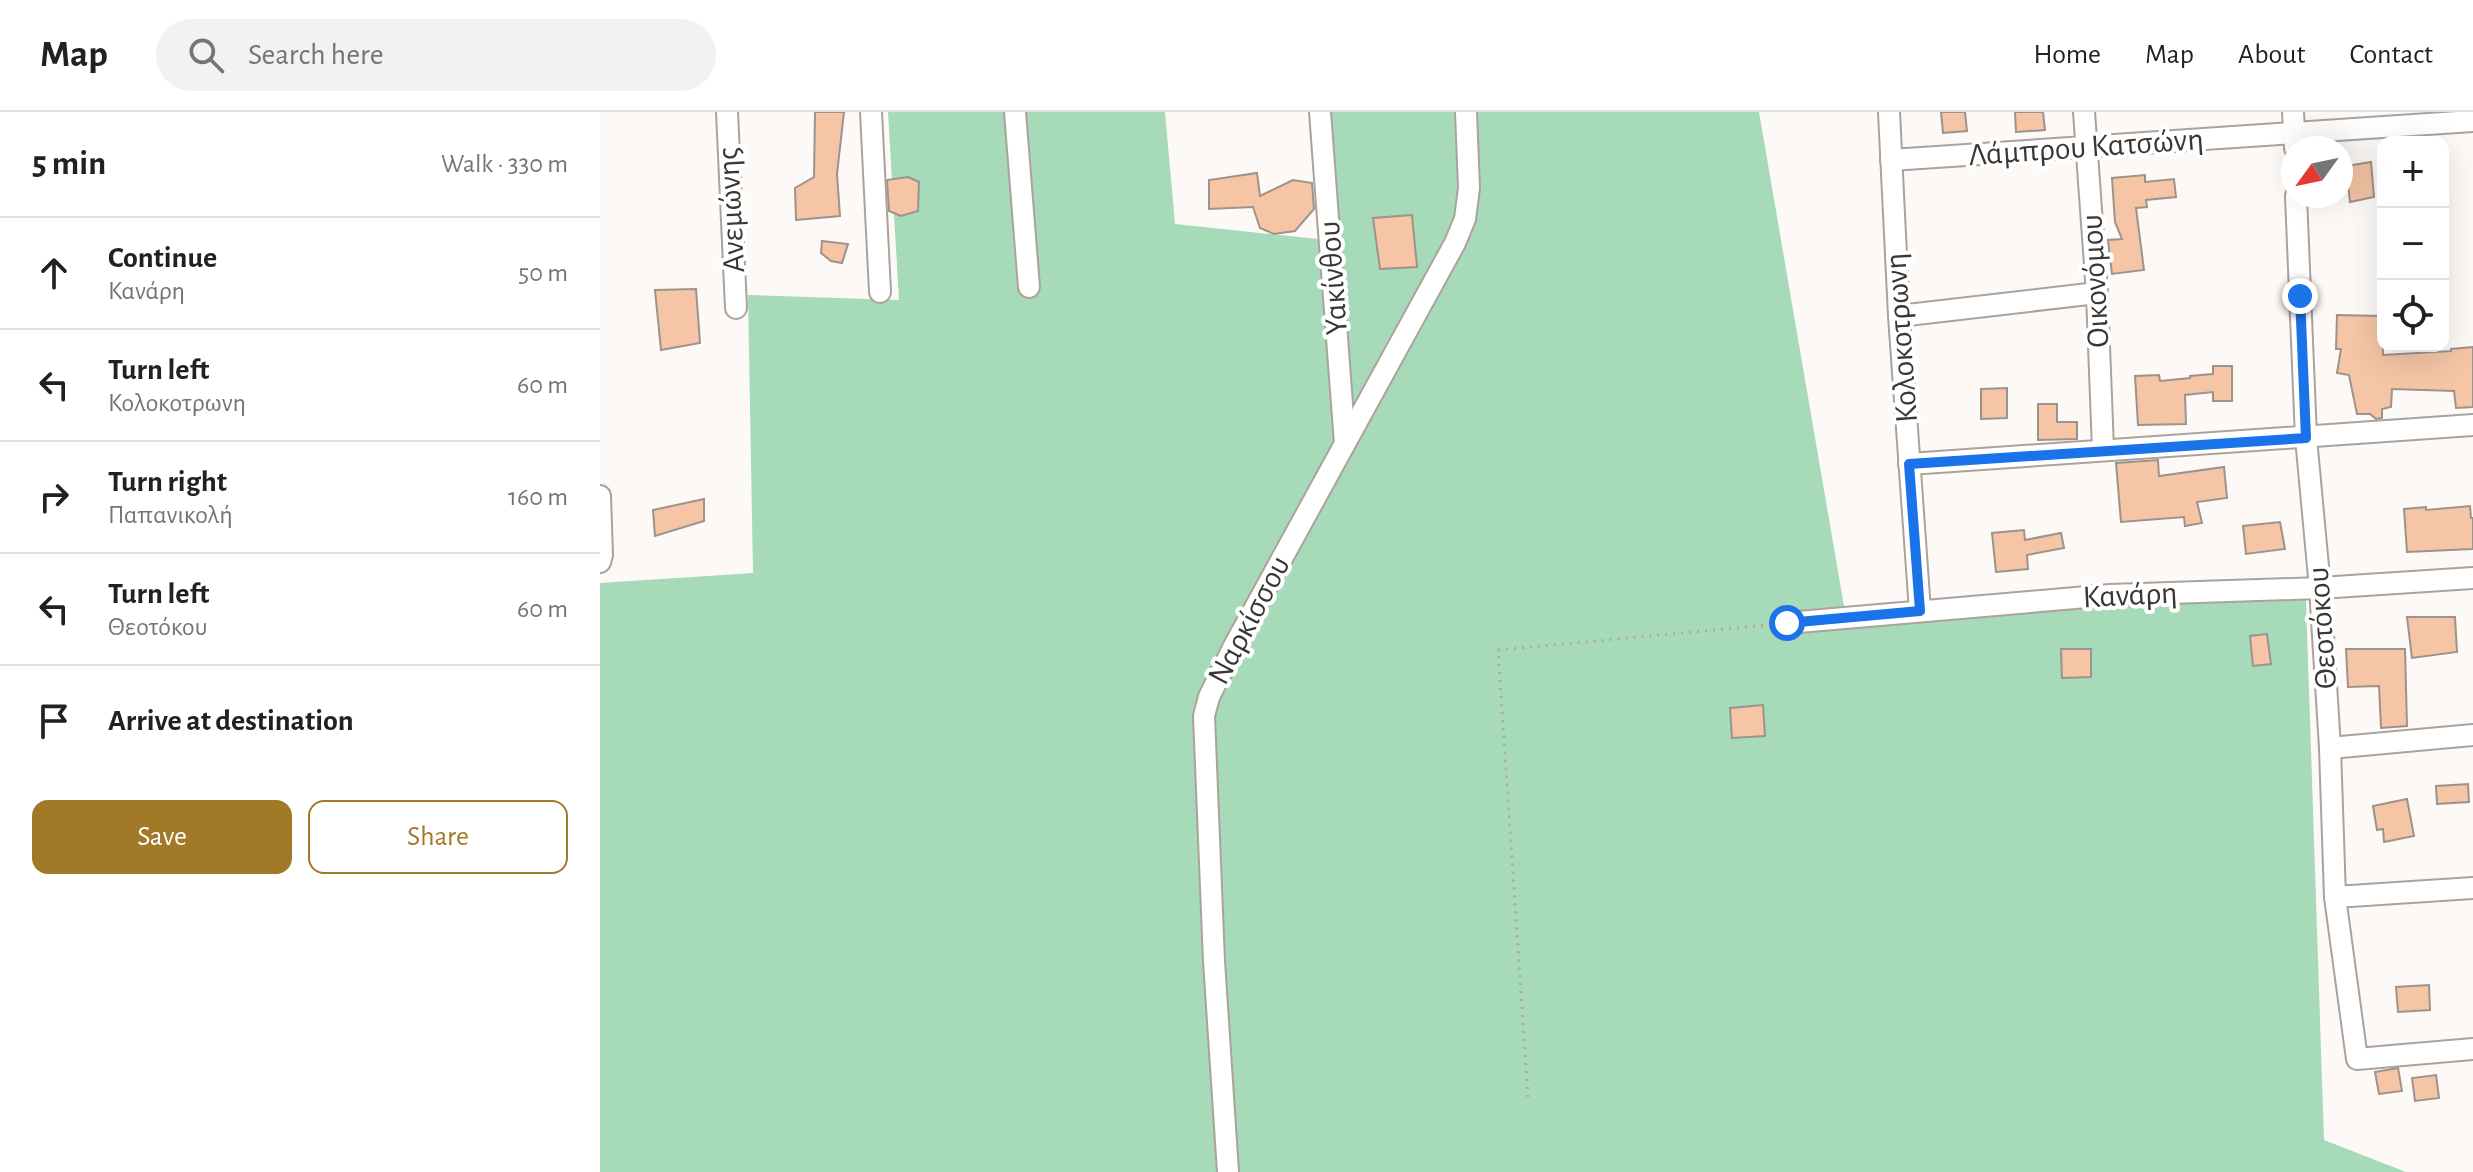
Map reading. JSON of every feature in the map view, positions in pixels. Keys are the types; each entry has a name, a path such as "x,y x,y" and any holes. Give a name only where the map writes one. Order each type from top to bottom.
{"street":[{"name":"Ανεμώνης","path":"727,112 736,308"},
{"path":"871,112 880,292"},
{"path":"1015,112 1029,287"},
{"name":"Υακίνθου","path":"1320,112 1345,444"},
{"name":"Ναρκίσσου","path":"1228,1172 1212,931 1204,716 1209,697 1234,646 1455,243 1465,219 1469,188 1466,112"},
{"name":"Κολοκοτρωνη","path":"1889,112 1899,316 1920,611"},
{"name":"Οικονόμου","path":"2084,112 2097,293 2103,450"},
{"path":"2293,112 2294,136"},
{"name":"Λάμπρου Κατσώνη","path":"2332,136 2473,121"},
{"name":"Λάμπρου Κατσώνη","path":"1891,160 2086,147 2281,140"},
{"name":"Θεοτόκου","path":"2296,208 2306,438 2320,588 2335,897 2357,1059 2473,1049"},
{"path":"1899,316 2097,293"},
{"path":"1909,464 2473,425"},
{"path":"600,496 600,562"},
{"name":"Κανάρη","path":"1787,623 2110,595 2320,588 2473,578"},
{"path":"2330,748 2473,735"},
{"path":"2335,897 2473,888"}],"path":[{"path":"1528,1097 1498,650 1787,623"}],"green space":[{"path":"888,112 1165,112 1175,224 1318,239 1315,112 1759,112 1845,612 2306,600 2324,1140 2406,1172 600,1172 600,583 753,573 748,295 899,300"}],"building":[{"path":"815,112 844,112 837,174 840,216 796,220 795,188 814,177"},
{"path":"1941,112 1965,112 1967,131 1943,133"},
{"path":"2015,112 2043,112 2045,130 2016,132"},
{"path":"2371,162 2374,197 2353,201 2353,165"},
{"path":"1257,173 1260,196 1293,180 1312,183 1314,209 1295,231 1274,234 1260,228 1253,207 1209,209 1209,180"},
{"path":"2145,175 2145,182 2174,179 2176,197 2146,200 2147,207 2136,208 2144,270 2112,274 2108,240 2122,239 2115,222 2112,178"},
{"path":"908,177 919,182 918,211 901,216 889,211 887,180"},
{"path":"1412,215 1417,267 1380,269 1373,218"},
{"path":"822,241 848,244 842,263 831,261 821,253"},
{"path":"696,289 700,343 661,350 655,290"},
{"path":"2337,315 2377,316 2377,352 2383,352 2383,355 2449,352 2451,349 2473,347 2473,407 2456,408 2454,391 2392,389 2391,407 2382,409 2382,418 2357,414 2349,375 2337,373 2341,349 2336,349"},
{"path":"2213,366 2232,366 2232,401 2213,401 2213,392 2185,395 2186,424 2138,425 2135,376 2159,375 2160,381 2190,378 2213,374"},
{"path":"2007,388 2007,418 1981,419 1981,389"},
{"path":"2038,404 2057,404 2057,422 2077,422 2077,439 2038,440"},
{"path":"2158,460 2159,476 2224,467 2227,498 2197,502 2202,523 2185,526 2184,517 2121,522 2116,463"},
{"path":"704,499 704,521 655,536 653,510"},
{"path":"2470,506 2473,549 2407,552 2404,509"},
{"path":"2280,522 2285,549 2246,554 2243,526"},
{"path":"2024,530 2025,540 2061,533 2064,548 2027,555 2028,569 1996,572 1992,533"},
{"path":"2407,617 2455,617 2457,652 2412,658"},
{"path":"2267,634 2271,664 2253,666 2250,636"},
{"path":"2061,649 2091,649 2091,677 2062,678"},
{"path":"2346,649 2405,649 2407,726 2381,728 2379,686 2348,687"},
{"path":"1763,705 1765,736 1732,738 1730,708"},
{"path":"2468,784 2469,802 2437,804 2436,786"},
{"path":"2407,799 2414,836 2384,842 2383,829 2377,830 2373,806"},
{"path":"2429,985 2430,1010 2398,1012 2396,987"},
{"path":"2398,1068 2402,1091 2379,1094 2375,1072"},
{"path":"2436,1075 2439,1098 2415,1101 2412,1078"}],"route":[{"path":"1787,623 1920,611 1909,464 2306,438 2300,296"}]}
